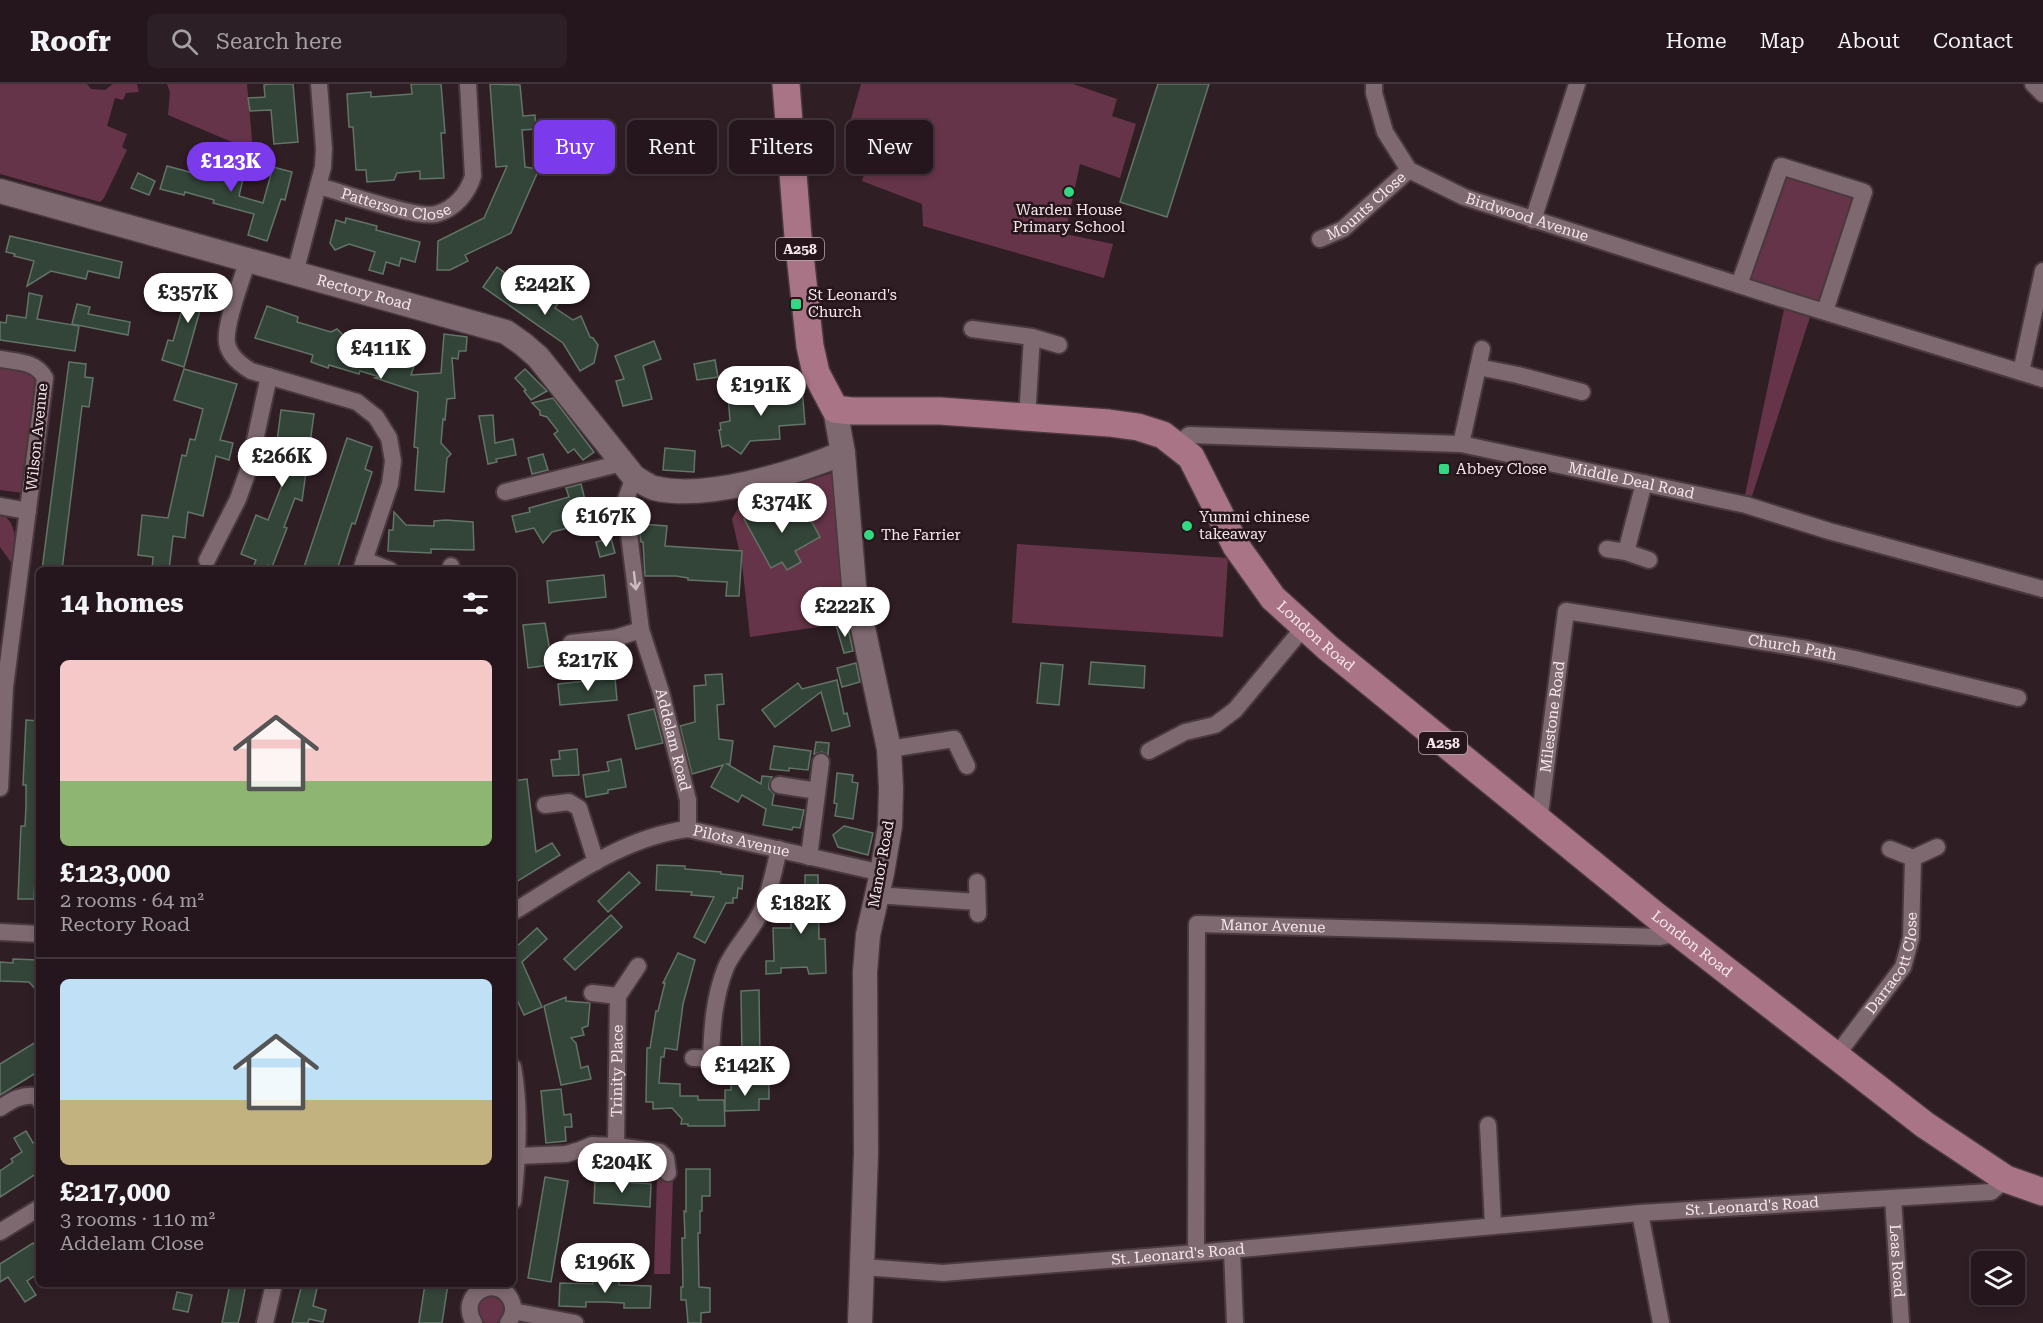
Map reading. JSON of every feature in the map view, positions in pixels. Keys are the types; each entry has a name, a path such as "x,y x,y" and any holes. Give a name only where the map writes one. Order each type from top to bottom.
{"main road":[{"name":"A258","path":"786,84 798,237 810,346 816,374 835,409"},
{"name":"London Road","path":"835,409 940,411 1108,423 1138,427 1163,435 1191,458 1236,546 1274,598 1304,627 1539,822 1925,1125 2006,1179 2043,1192"}],"street":[{"name":"Patterson Close","path":"295,273 323,167 324,149 319,84"},
{"name":"Patterson Close","path":"318,186 418,214 435,214 450,208 469,188 473,176 468,84"},
{"path":"1374,84 1374,93 1385,132 1409,170"},
{"path":"1533,220 1576,84"},
{"path":"2033,84 2043,94"},
{"path":"1739,285 1781,166 1864,192 1825,311"},
{"name":"Birdwood Avenue","path":"1409,170 1464,197 1533,220 2043,379"},
{"name":"Mounts Close","path":"1320,239 1343,229 1409,170"},
{"name":"Rectory Road","path":"0,191 506,332 538,357 628,470 652,487 679,492 733,486 800,469 843,453"},
{"path":"248,260 227,331 227,344 233,355 241,365 251,371 357,402 376,417 389,438 393,461 390,484 362,565"},
{"path":"2021,372 2043,271"},
{"path":"972,329 1032,337 1059,345"},
{"path":"1027,418 1032,337"},
{"path":"1461,444 1482,349"},
{"name":"Wilson Avenue","path":"0,359 28,363 42,372 45,378 3,687 0,788"},
{"path":"1478,366 1582,392"},
{"path":"207,560 238,499 249,468 269,376"},
{"name":"Manor Road","path":"835,409 843,453 854,586 889,749 891,788 890,826 868,935 865,972 866,1153 860,1323"},
{"name":"Middle Deal Road","path":"1177,445 1189,435 1461,444 1746,505 1829,531 2043,589"},
{"path":"506,492 628,470"},
{"name":"Addelam Road","path":"628,470 625,502 641,630 661,692 688,800 688,829"},
{"path":"1626,552 1644,483"},
{"name":"Wilson Avenue","path":"0,506 28,511"},
{"path":"1607,549 1626,552 1648,560"},
{"name":"Church Path","path":"1566,610 1807,649 2018,698"},
{"name":"Milestone Road","path":"1539,822 1566,610"},
{"path":"1149,751 1185,732 1215,725 1229,715 1304,627"},
{"path":"572,643 615,638 641,630"},
{"path":"889,749 954,733 967,766"},
{"path":"809,857 821,762"},
{"path":"779,785 817,790"},
{"path":"545,806 569,802 579,808 596,862"},
{"name":"Pilots Avenue","path":"516,910 596,862 642,839 688,829 809,857 879,884 977,908 976,882"},
{"path":"1890,849 1913,858 1937,848"},
{"path":"711,1059 713,1018 721,984 734,950 760,912 768,893 779,849"},
{"name":"Darracott Close","path":"1836,1056 1903,967 1911,938 1913,858"},
{"name":"Manor Avenue","path":"1196,1253 1197,924 1660,937 1678,933"},
{"path":"0,932 36,934"},
{"path":"592,993 618,996 638,966"},
{"name":"Trinity Place","path":"616,1146 618,996"},
{"path":"693,1058 730,1059"},
{"path":"516,1084 516,1167"},
{"path":"0,1108 17,1098 28,1095 36,1097"},
{"path":"1488,1125 1493,1226"},
{"path":"517,1156 566,1154 592,1145 616,1146 660,1152 666,1158 668,1173"},
{"name":"St. Leonard's Road","path":"863,1267 943,1273 1232,1250 1640,1213 1991,1192 2006,1179"},
{"name":"Leas Road","path":"1893,1198 1901,1323"},
{"path":"0,1232 36,1210"},
{"path":"1640,1213 1661,1323"},
{"path":"1232,1250 1234,1323"},
{"path":"265,1323 273,1287"},
{"path":"474,1323 469,1308 475,1294 489,1287"},
{"path":"499,1287 509,1296 511,1317 574,1323"}],"shaded area":[{"path":"0,84 87,84 91,89 105,90 113,84 137,84 139,92 126,93 123,100 115,98 107,126 127,134 122,147 127,150 100,202 0,174"},
{"path":"167,84 247,84 253,151 168,115 170,92"},
{"path":"861,84 1073,84 1117,99 1112,116 1136,124 1120,178 1080,164 1065,234 1113,244 1104,278 923,226 922,204 862,181 864,174 933,174 933,120 851,120"},
{"path":"1781,166 1864,192 1825,311 1813,308 1752,496 1745,495 1786,300 1739,285"},
{"path":"7,367 39,374 26,453 28,456 23,493 0,490 0,369"},
{"path":"835,472 852,622 750,637 742,563 732,519 742,501"},
{"path":"0,513 11,523 15,536 13,565 0,547"},
{"path":"1017,544 1228,558 1223,637 1012,623"},
{"path":"657,1177 673,1178 670,1274 654,1274"},
{"path":"491,1294 501,1299 506,1309 501,1319 491,1324 481,1319 476,1309 481,1299"}],"building":[{"path":"293,84 298,142 274,144 271,110 250,111 248,98 265,97 264,85"},
{"path":"411,84 441,84 445,133 441,133 444,178 420,179 420,171 397,173 394,180 367,182 366,170 356,170 353,127 349,127 347,94 371,92 371,97 412,94"},
{"path":"490,84 520,85 523,116 535,115 535,120 534,129 522,130 525,167 534,168 534,174 537,174 511,233 465,255 468,261 450,270 437,270 438,241 484,218 507,166 496,167"},
{"path":"1158,84 1209,84 1167,217 1120,202"},
{"path":"196,163 243,179 239,196 263,203 273,167 292,172 285,200 281,199 267,241 248,235 254,214 213,203 214,200 185,192 184,195 160,189 167,166 193,173"},
{"path":"138,173 155,181 149,195 131,188"},
{"path":"346,218 377,226 376,230 420,242 415,262 401,258 399,266 386,262 383,274 369,270 375,252 349,244 335,250 330,243 336,220 345,223"},
{"path":"10,236 122,262 119,278 88,271 86,279 51,271 27,286 34,261 6,252"},
{"path":"497,267 516,281 531,277 538,306 547,294 559,302 555,308 573,320 581,316 590,337 598,345 594,363 580,371 563,343 483,287"},
{"path":"186,285 218,294 213,311 201,307 184,367 162,360 168,340 173,341 184,303 181,302"},
{"path":"29,293 42,296 37,319 79,326 75,351 0,340 0,322 6,323 7,315 26,318"},
{"path":"77,304 90,307 88,314 130,322 128,335 72,324"},
{"path":"267,306 298,317 297,322 331,332 337,329 347,339 348,334 417,357 411,375 441,373 444,334 467,337 466,351 459,351 458,359 452,358 455,398 447,399 441,443 451,454 447,458 444,492 415,490 418,448 414,447 418,392 360,371 359,374 329,365 328,368 311,362 313,355 255,338"},
{"path":"654,341 661,359 643,366 652,399 623,406 616,381 624,379 615,356"},
{"path":"715,360 718,377 697,380 694,364"},
{"path":"69,362 86,364 85,377 93,378 89,407 82,406 62,567 42,567"},
{"path":"184,369 237,384 220,440 233,443 229,460 216,456 203,516 188,512 185,538 173,536 169,567 152,567 153,557 138,555 142,515 168,518 182,455 186,456 190,439 195,440 203,409 174,400"},
{"path":"525,369 547,391 531,400 524,391 526,390 515,378"},
{"path":"802,388 805,424 779,426 780,439 750,441 741,454 728,445 722,447 720,423 730,421 728,395"},
{"path":"553,398 594,452 583,460 574,449 568,453 554,434 558,431 547,417 540,415 540,411 532,403"},
{"path":"281,410 314,414 302,501 295,498 284,527 287,528 272,567 268,565 267,567 253,567 256,560 241,554 256,515 268,520 289,467 274,465"},
{"path":"493,415 495,443 513,439 516,455 496,459 497,462 488,464 479,416"},
{"path":"347,438 372,447 365,469 372,472 338,567 304,567"},
{"path":"665,448 695,451 694,472 663,470"},
{"path":"543,454 548,470 532,474 528,458"},
{"path":"581,484 592,528 577,529 576,526 552,532 543,543 534,528 516,532 512,516 530,512 529,508 569,497 566,488"},
{"path":"768,502 777,517 802,504 820,537 795,551 801,562 787,570 782,562 771,568 744,519 756,513 754,510"},
{"path":"394,512 406,525 434,526 434,521 446,520 473,522 474,550 431,549 431,553 388,551 389,530 393,530"},
{"path":"640,524 667,526 665,546 742,551 739,596 726,596 727,582 688,580 688,578 676,576 645,576"},
{"path":"611,538 615,553 600,557 596,542"},
{"path":"604,575 606,597 549,603 547,581"},
{"path":"545,623 550,651 548,652 549,665 528,668 523,625"},
{"path":"847,623 853,651 844,653 836,625"},
{"path":"1091,662 1145,666 1144,688 1089,684"},
{"path":"856,663 860,682 842,687 837,668"},
{"path":"1041,663 1063,665 1059,705 1037,703"},
{"path":"722,674 724,704 717,705 719,739 733,741 730,764 727,764 761,784 762,776 772,777 769,789 774,794 772,805 804,810 800,828 793,827 792,830 763,825 766,809 742,795 738,802 711,787 723,765 692,774 680,726 695,722 694,686 706,685 705,675"},
{"path":"615,678 617,700 560,705 558,684"},
{"path":"837,680 844,714 847,713 850,726 832,731 821,692 775,727 762,710 798,683 802,689"},
{"path":"654,709 663,743 636,749 628,715"},
{"path":"26,720 36,721 34,899 18,899 21,826 25,826 26,806 26,785 23,785"},
{"path":"816,742 829,743 828,755 822,752 814,754"},
{"path":"774,746 811,751 808,770 770,769"},
{"path":"577,749 579,775 553,776 551,760 560,759 559,751"},
{"path":"621,759 626,787 586,797 583,775 609,771 607,762"},
{"path":"837,773 853,775 852,782 858,783 853,819 835,816"},
{"path":"527,779 536,852 552,843 560,855 516,882 516,781"},
{"path":"844,826 873,833 868,855 838,847 833,835"},
{"path":"657,865 685,866 685,869 743,876 742,889 738,888 737,898 733,898 733,903 726,903 705,943 694,937 714,897 691,895 692,892 656,890"},
{"path":"629,872 640,883 608,912 598,901"},
{"path":"805,875 818,875 819,939 825,939 826,973 809,974 807,967 781,968 781,973 766,974 766,961 774,961 773,928 791,928 790,901 797,901 797,893 805,893"},
{"path":"611,915 622,927 575,970 564,959"},
{"path":"537,928 547,939 522,962 542,1007 524,1015 516,998 516,947"},
{"path":"678,953 695,960 683,1004 677,1050 665,1048 664,1057 661,1057 659,1083 680,1084 680,1096 698,1096 698,1100 724,1100 725,1126 681,1124 682,1119 672,1108 653,1109 653,1102 646,1102 647,1048 650,1048 656,1011 658,1011 665,983 663,983"},
{"path":"13,959 36,960 36,990 29,982 0,981 0,962 13,963"},
{"path":"759,990 760,1058 742,1058 741,991"},
{"path":"566,997 566,1001 590,1003 588,1026 582,1028 584,1035 571,1038 576,1043 581,1068 588,1066 591,1079 561,1085 544,1006"},
{"path":"36,1042 36,1073 0,1095 0,1064"},
{"path":"731,1084 769,1085 769,1099 759,1099 759,1110 725,1111 725,1090 731,1090"},
{"path":"561,1089 564,1115 571,1114 572,1127 565,1127 566,1141 546,1143 541,1091"},
{"path":"26,1131 33,1143 36,1141 36,1174 0,1197 0,1171 13,1162 11,1159 22,1152 14,1138"},
{"path":"686,1169 710,1169 710,1196 702,1196 700,1233 698,1233 699,1287 710,1288 710,1312 701,1313 701,1323 688,1323 686,1300 681,1300"},
{"path":"545,1177 568,1181 551,1282 528,1278"},
{"path":"595,1180 651,1184 650,1207 594,1203"},
{"path":"33,1243 36,1248 36,1275 27,1281 36,1295 25,1302 8,1277 0,1282 0,1264"},
{"path":"593,1279 619,1280 619,1285 651,1286 650,1308 624,1308 624,1303 605,1302 586,1302 586,1307 559,1306 560,1283 593,1284"},
{"path":"229,1287 245,1287 238,1323 222,1323"},
{"path":"301,1287 317,1287 313,1306 326,1310 323,1322 309,1319 308,1323 292,1323"},
{"path":"425,1287 448,1287 442,1323 419,1323"},
{"path":"177,1292 192,1295 188,1312 173,1309"}],"place":[{"name":"Warden House Primary School","path":"1069,192"},
{"name":"St Leonard's Church","path":"796,304"},
{"name":"Abbey Close","path":"1444,469"},
{"name":"Yummi chinese takeaway","path":"1187,526"},
{"name":"The Farrier","path":"869,535"}]}
